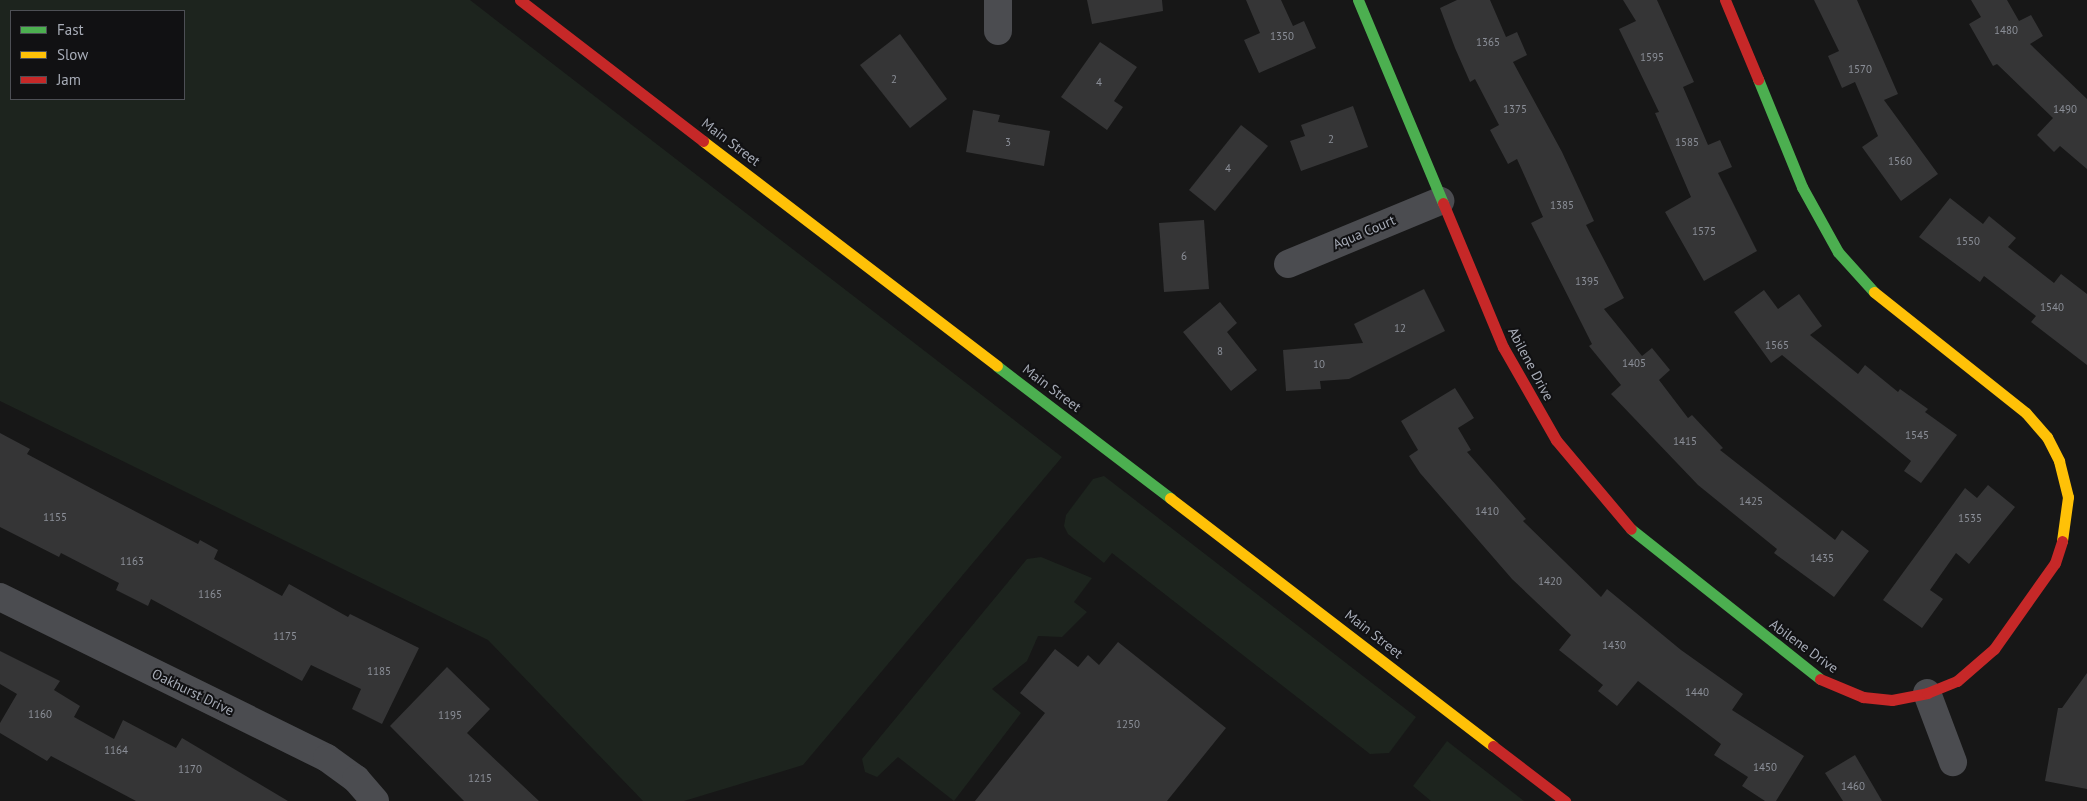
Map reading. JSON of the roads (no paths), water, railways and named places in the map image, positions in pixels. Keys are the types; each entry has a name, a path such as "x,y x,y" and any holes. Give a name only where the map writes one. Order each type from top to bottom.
{"street":[{"name":"Main Street","path":"520,0 1565,801"},
{"path":"998,0 998,31"},
{"name":"Abilene Drive","path":"1358,0 1440,201 1521,383 1556,440 1626,525 1657,553 1816,677 1840,689 1863,697 1892,700 1927,693 1957,681 1977,666 1994,648 2055,563 2066,529 2068,498 2059,461 2047,437 2026,413 1871,289 1838,252 1802,186 1726,0"},
{"name":"Aqua Court","path":"1288,264 1440,201"},
{"name":"Oakhurst Drive","path":"0,597 327,758 356,779 375,801"},
{"path":"1927,693 1953,762"}]}
